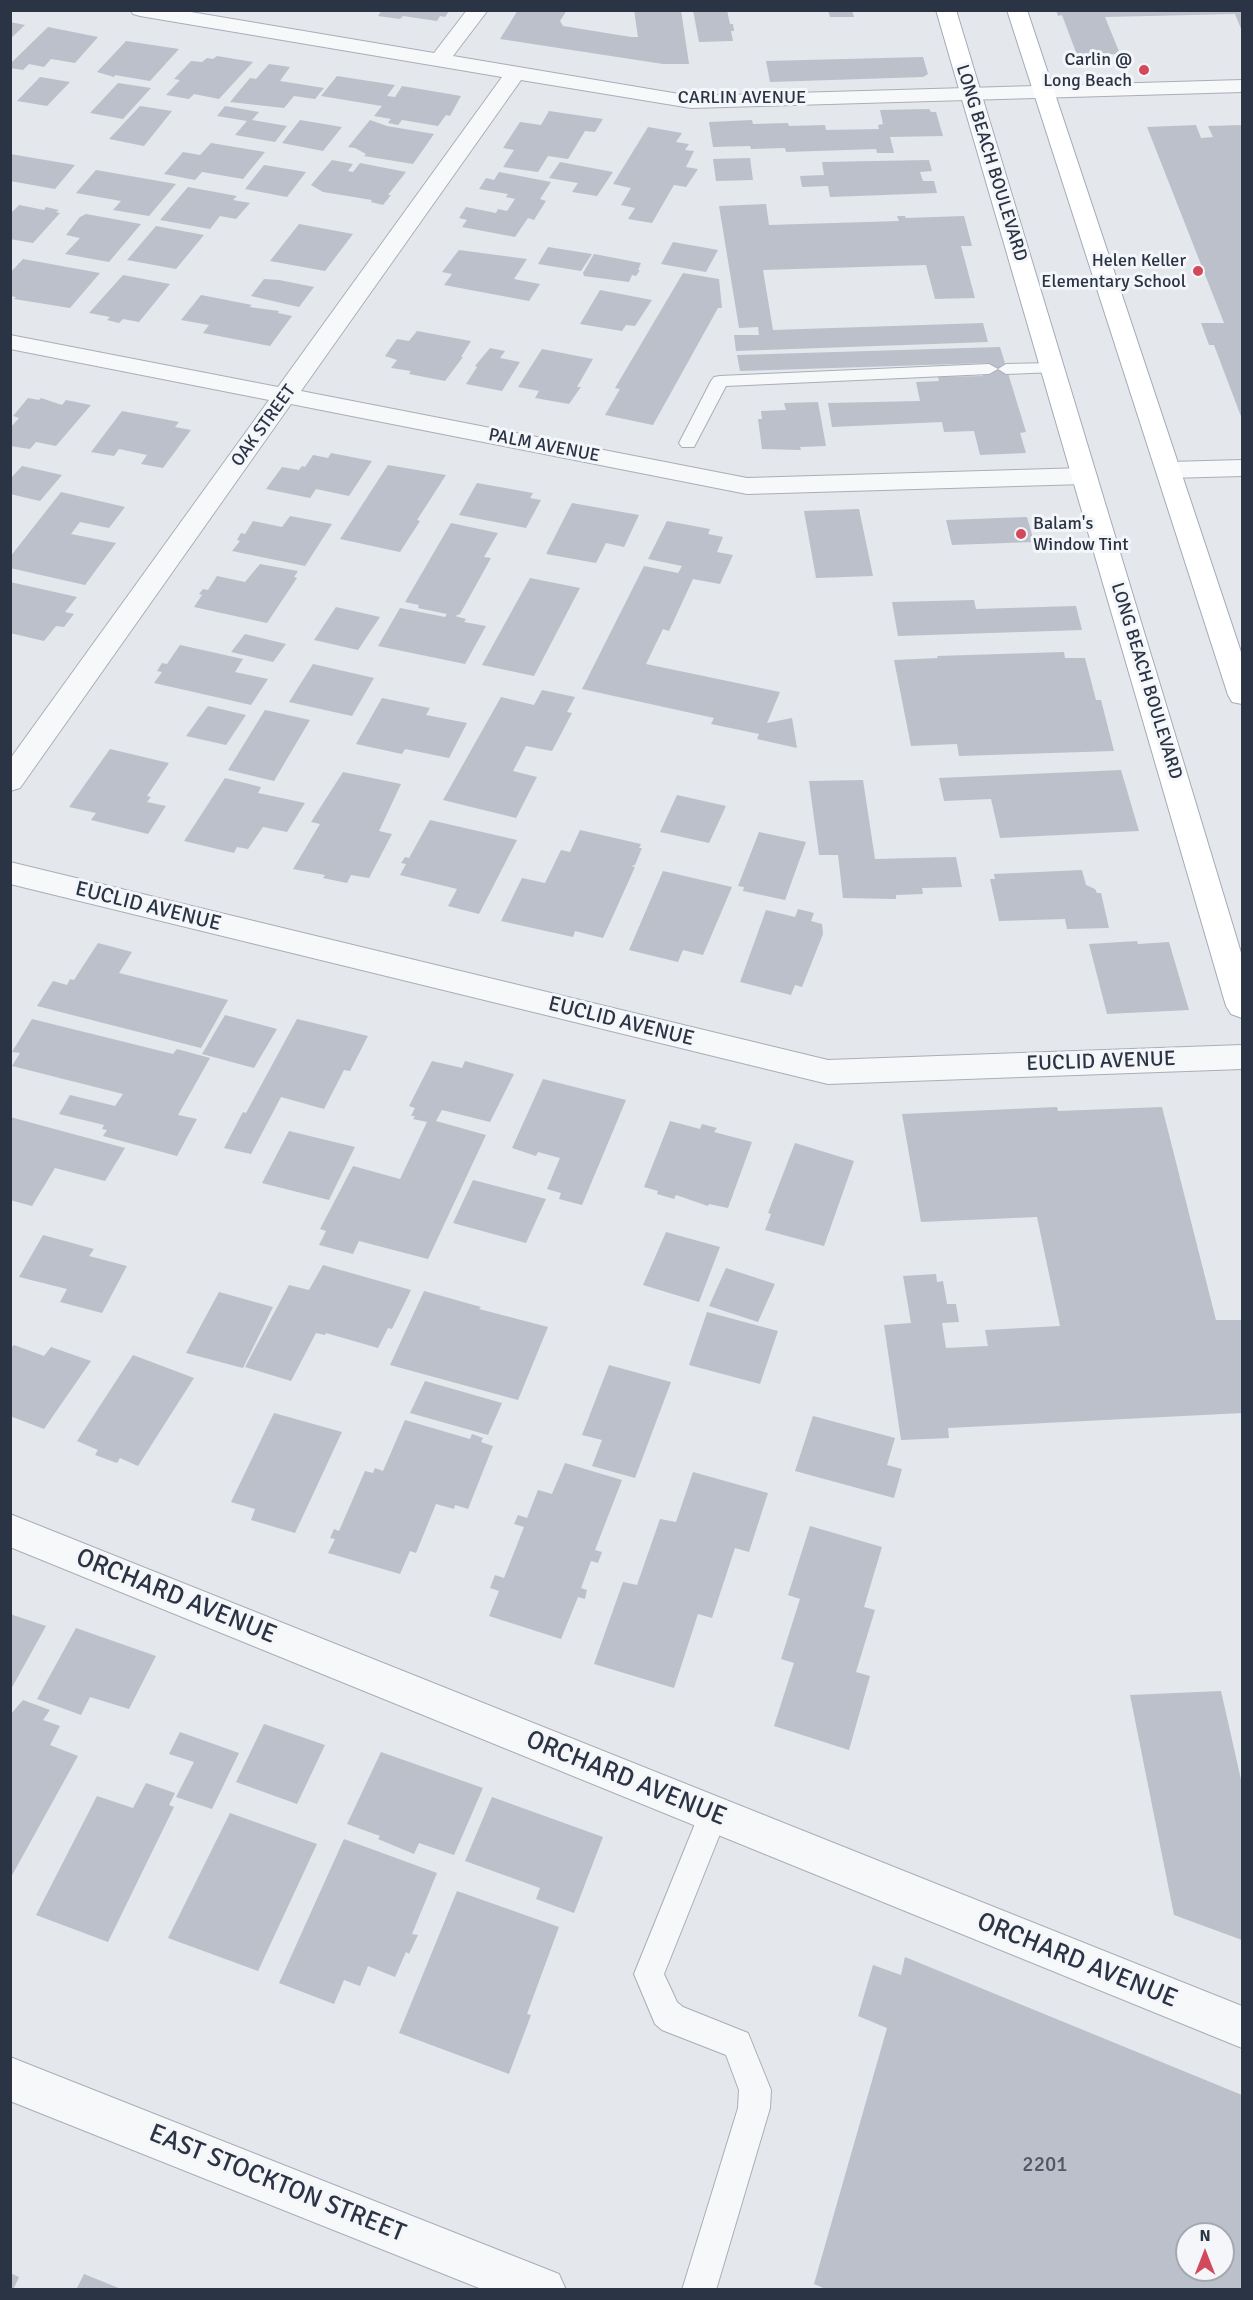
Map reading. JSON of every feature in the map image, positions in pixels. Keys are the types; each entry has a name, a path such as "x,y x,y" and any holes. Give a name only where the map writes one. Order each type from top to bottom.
{"main road":[{"name":"LONG BEACH BOULEVARD","path":"946,10 1242,1006"},
{"path":"1017,10 1242,695"}],"street":[{"name":"CARLIN AVENUE","path":"140,10 691,102 1242,86"},
{"path":"439,60 478,10"},
{"name":"OAK STREET","path":"10,781 516,72"},
{"name":"PALM AVENUE","path":"10,342 754,487 1084,476"},
{"path":"1169,470 1242,468"},
{"name":"EUCLID AVENUE","path":"11,875 828,1072 1242,1057"},
{"name":"ORCHARD AVENUE","path":"10,1530 1242,2027"},
{"name":"EAST STOCKTON STREET","path":"10,2079 543,2289"}],"lane":[{"path":"688,443 720,381 1052,368"},
{"path":"699,2289 754,2108 755,2090 737,2044 674,2019 666,2013 649,1974 713,1814"}],"building":[{"path":"382,10 450,10 445,17 440,16 437,21 403,16 400,19 378,16"},
{"path":"518,10 567,10 560,21 563,26 638,37 634,10 681,10 689,64 663,64 500,39"},
{"path":"693,10 727,10 730,24 733,24 734,31 731,31 733,41 699,42"},
{"path":"828,10 852,10 854,17 830,17"},
{"path":"1056,10 1242,10 1242,31 1235,14 1105,17 1120,54 1077,55 1062,15 1058,16"},
{"path":"10,22 25,25 10,39"},
{"path":"48,27 98,37 75,63 51,59 44,67 29,64 23,70 10,68 10,64"},
{"path":"126,41 179,49 150,81 115,75 114,77 97,72"},
{"path":"217,56 253,62 219,99 194,94 189,99 166,95 180,80 174,79 191,61 202,62 207,58 213,59"},
{"path":"923,57 928,74 923,77 770,82 766,61"},
{"path":"269,64 290,67 280,81 324,88 315,99 294,96 284,108 230,102 250,78 256,79"},
{"path":"337,76 395,85 387,96 395,97 402,86 461,96 450,116 446,115 438,126 402,120 398,125 388,123 391,119 374,116 382,106 321,96"},
{"path":"40,77 70,82 47,106 17,101"},
{"path":"118,83 151,88 123,119 90,113"},
{"path":"140,106 172,111 144,146 109,139"},
{"path":"225,106 259,112 252,120 287,126 275,142 235,135 247,121 217,116"},
{"path":"929,109 931,112 936,112 943,136 890,137 894,153 877,153 876,149 786,152 785,148 713,147 709,122 752,120 753,124 825,125 826,130 879,129 878,125 883,124 880,110"},
{"path":"549,111 603,119 595,132 585,131 568,159 548,156 538,172 503,167 514,150 503,148 520,122 541,125"},
{"path":"300,120 342,127 323,151 282,143"},
{"path":"370,120 387,126 434,134 413,164 364,156 366,154 348,147"},
{"path":"1196,125 1201,138 1213,137 1208,126 1242,125 1242,419 1214,345 1209,345 1201,323 1224,323 1147,127"},
{"path":"648,127 682,133 676,142 689,144 685,150 694,151 686,167 698,169 686,187 674,185 652,223 628,219 635,208 621,205 631,188 613,184"},
{"path":"211,143 265,152 243,179 202,172 195,180 164,174 183,152 200,155"},
{"path":"10,154 75,165 55,189 10,181"},
{"path":"750,158 753,180 716,181 713,159"},
{"path":"332,160 353,164 348,171 353,172 360,163 406,172 383,205 371,202 372,200 323,192 311,185"},
{"path":"929,160 932,171 920,172 923,181 934,181 937,193 830,197 828,186 802,187 800,176 824,175 822,162"},
{"path":"560,162 613,172 597,196 572,192 578,183 549,178"},
{"path":"264,165 306,172 287,197 245,189"},
{"path":"96,170 176,184 149,216 113,210 121,201 76,193"},
{"path":"499,172 551,182 540,199 546,201 534,220 528,218 515,237 462,227 467,220 459,218 466,207 496,213 498,209 507,211 515,199 506,197 508,194 479,189 486,178 494,180"},
{"path":"188,187 237,196 233,200 250,203 236,219 220,216 210,229 160,220"},
{"path":"766,204 769,225 899,221 897,216 906,218 964,216 972,246 961,246 975,298 935,299 926,265 763,270 773,330 983,323 988,342 736,351 734,335 759,335 758,327 739,328 719,206"},
{"path":"19,205 44,210 46,207 59,210 56,212 60,213 33,243 10,239 10,214"},
{"path":"86,214 141,224 109,262 65,254 80,238 66,235 80,217"},
{"path":"299,224 353,234 325,271 270,261"},
{"path":"156,226 204,235 176,269 127,260"},
{"path":"673,242 718,250 706,272 661,264"},
{"path":"548,247 592,254 581,271 538,264"},
{"path":"459,250 527,259 514,279 540,284 529,301 444,285 452,274 442,272"},
{"path":"594,254 641,263 638,270 640,270 636,276 632,275 629,282 584,276 583,273"},
{"path":"23,259 100,273 70,308 14,299 16,297 10,296 10,273"},
{"path":"683,273 719,279 722,308 718,308 653,425 605,415 620,389 615,388"},
{"path":"123,275 170,284 139,322 123,319 119,323 107,320 110,317 89,313"},
{"path":"264,279 314,287 299,307 251,296"},
{"path":"600,290 652,300 635,326 626,325 622,331 580,324"},
{"path":"201,295 252,305 249,307 279,311 278,313 292,316 270,346 203,333 209,325 181,320"},
{"path":"417,331 471,341 461,357 463,357 445,381 391,368 397,360 385,356 397,339 409,341"},
{"path":"1000,347 1026,432 1020,433 1026,453 980,455 974,431 944,432 942,422 832,427 828,403 920,401 916,382 939,381 938,377 983,376 983,373 990,372 987,363 740,371 737,355"},
{"path":"490,348 505,351 500,358 520,362 502,391 466,384 477,367 475,366"},
{"path":"542,349 593,359 577,387 581,387 569,404 535,398 539,391 518,387"},
{"path":"28,398 39,400 41,398 62,405 66,400 91,405 56,446 36,442 30,449 10,446 10,428 19,418 13,416"},
{"path":"818,402 826,446 800,447 801,450 762,449 758,419 762,419 761,411 786,410 784,403"},
{"path":"122,411 179,422 175,427 191,430 163,468 141,464 147,455 119,449 114,456 91,452"},
{"path":"331,453 372,461 349,496 316,489 310,498 266,489 282,467 299,470 302,466 305,467 313,455 328,458"},
{"path":"388,465 446,475 417,520 420,521 400,552 340,539"},
{"path":"22,466 62,475 40,501 10,494 10,479"},
{"path":"477,483 533,493 530,498 541,500 526,528 459,515"},
{"path":"61,492 125,507 109,528 80,522 71,534 116,543 85,585 10,568 10,557"},
{"path":"572,503 639,515 624,547 606,543 596,563 546,554"},
{"path":"859,509 873,576 816,578 804,511"},
{"path":"290,516 332,524 305,566 232,551 240,541 237,540 241,533 245,534 253,521 282,527"},
{"path":"1027,517 1034,542 952,545 946,520"},
{"path":"667,521 710,529 708,534 723,537 717,552 733,555 720,584 693,579 669,631 663,629 646,664 780,692 767,723 792,718 797,748 757,739 759,734 711,724 714,718 582,689 644,566 678,573 682,566 648,559"},
{"path":"451,523 498,533 484,557 491,558 460,614 455,616 466,619 464,622 486,626 465,664 378,646 400,608 445,617 447,614 418,608 419,605 405,602"},
{"path":"260,564 298,571 294,577 297,578 267,623 194,607 202,595 199,594 203,589 208,590 217,576 245,582"},
{"path":"530,578 580,588 534,676 482,665"},
{"path":"10,582 77,597 65,612 74,614 64,627 56,626 44,641 10,633"},
{"path":"974,600 976,609 1076,606 1082,630 898,636 892,602"},
{"path":"336,607 380,617 358,650 314,640"},
{"path":"245,634 286,644 273,662 231,652"},
{"path":"180,645 243,659 235,672 268,679 251,705 154,683 162,672 157,671 162,663 167,664"},
{"path":"1064,652 1065,658 1085,658 1096,700 1101,700 1114,751 959,756 957,744 911,746 894,660 938,658 937,656"},
{"path":"313,664 374,678 352,716 289,702"},
{"path":"542,690 575,697 567,712 572,713 552,751 526,746 513,771 537,777 516,818 443,800 501,697 534,705"},
{"path":"382,698 430,708 426,715 467,723 449,758 405,749 402,754 356,744"},
{"path":"208,706 246,715 226,745 186,736"},
{"path":"265,710 310,720 274,781 228,770"},
{"path":"110,749 169,763 147,796 151,797 147,802 166,806 148,834 91,820 96,813 69,807"},
{"path":"1121,770 1139,831 1000,838 991,799 944,801 939,778"},
{"path":"343,772 401,784 379,831 392,834 369,878 351,875 347,883 323,878 325,875 293,869 320,824 311,822"},
{"path":"225,778 261,787 258,793 305,803 287,832 263,827 248,849 237,847 234,853 184,841"},
{"path":"863,780 875,859 956,857 962,887 922,888 923,894 896,895 896,899 843,898 838,855 819,855 809,781"},
{"path":"677,795 726,806 709,843 660,832"},
{"path":"430,820 517,840 479,914 448,906 457,889 400,875 406,864 401,863 405,857 409,858"},
{"path":"580,830 641,844 639,848 642,848 635,865 631,866 635,867 603,938 575,931 573,937 501,921 522,878 545,883 561,850 570,852"},
{"path":"759,832 806,842 785,900 743,891 744,887 738,886"},
{"path":"1082,870 1086,885 1095,889 1097,893 1101,893 1109,928 1067,929 1065,919 999,921 990,879 995,879 994,874"},
{"path":"663,871 732,887 703,955 683,950 678,962 629,950"},
{"path":"798,909 814,913 811,921 822,924 823,934 802,987 795,985 791,995 740,982 766,910 795,917"},
{"path":"1137,941 1138,944 1169,942 1189,1010 1107,1014 1089,944"},
{"path":"98,943 132,952 119,973 228,1000 201,1048 37,1006 53,981 67,985 70,979 74,980"},
{"path":"225,1015 277,1029 254,1068 202,1054"},
{"path":"32,1019 173,1054 177,1049 210,1058 178,1115 197,1119 177,1156 103,1136 107,1130 102,1129 104,1125 59,1114 70,1095 115,1106 123,1094 12,1066 20,1053 12,1052"},
{"path":"297,1019 368,1036 350,1071 344,1070 324,1109 281,1097 251,1154 224,1148 243,1112 246,1113"},
{"path":"432,1061 462,1068 465,1061 514,1074 490,1122 442,1110 436,1121 486,1135 428,1259 359,1241 353,1254 319,1245 326,1231 320,1229 353,1166 400,1179 427,1122 413,1119 415,1116 411,1116 415,1108 409,1106"},
{"path":"543,1079 626,1100 582,1205 559,1199 561,1193 547,1189 560,1158 538,1152 536,1156 512,1148"},
{"path":"1057,1107 1058,1111 1162,1107 1216,1320 1241,1320 1242,1413 948,1428 949,1438 901,1440 884,1325 911,1323 903,1276 936,1274 937,1282 943,1281 947,1304 956,1304 959,1322 942,1323 946,1348 988,1346 985,1330 1060,1326 1037,1217 921,1222 902,1114"},
{"path":"10,1117 125,1148 105,1181 55,1168 32,1206 10,1200"},
{"path":"670,1121 700,1129 702,1124 717,1128 714,1132 752,1142 728,1208 709,1204 708,1206 676,1195 674,1199 644,1187"},
{"path":"289,1131 355,1147 329,1200 262,1183"},
{"path":"795,1143 854,1161 824,1246 765,1230 771,1214 768,1213"},
{"path":"473,1180 546,1199 526,1243 453,1223"},
{"path":"666,1232 720,1247 699,1302 643,1285"},
{"path":"43,1235 94,1249 89,1256 127,1266 102,1313 60,1302 67,1289 19,1277"},
{"path":"323,1265 411,1290 392,1329 388,1328 378,1348 326,1333 325,1335 316,1333 291,1381 245,1367 289,1285 309,1290"},
{"path":"726,1268 775,1284 758,1322 709,1306"},
{"path":"424,1291 481,1307 479,1309 548,1327 518,1400 390,1365"},
{"path":"219,1292 273,1307 243,1368 186,1353"},
{"path":"707,1312 778,1331 760,1384 689,1365"},
{"path":"14,1345 44,1356 51,1347 91,1361 44,1429 10,1416 10,1349"},
{"path":"133,1355 194,1378 138,1466 120,1458 117,1463 95,1455 98,1450 77,1441"},
{"path":"609,1365 671,1382 635,1478 592,1466 602,1440 582,1435"},
{"path":"425,1381 502,1403 488,1435 410,1413"},
{"path":"274,1413 342,1432 295,1533 251,1520 255,1509 231,1502"},
{"path":"813,1416 895,1438 887,1465 902,1469 894,1498 795,1471"},
{"path":"405,1420 470,1439 472,1434 483,1438 481,1442 493,1446 468,1509 455,1505 454,1509 436,1504 416,1553 410,1551 400,1574 328,1553 335,1539 330,1538 334,1529 339,1531 365,1471 373,1473 375,1468 383,1471"},
{"path":"565,1463 622,1480 595,1550 602,1552 598,1563 591,1561 581,1588 587,1590 585,1599 578,1597 561,1639 489,1616 499,1591 490,1588 495,1575 504,1578 524,1527 514,1524 518,1515 527,1518 538,1490 552,1494"},
{"path":"693,1472 768,1493 749,1552 735,1548 712,1618 698,1614 674,1688 594,1664 623,1582 637,1585 660,1519 676,1522"},
{"path":"810,1526 882,1547 864,1607 875,1610 856,1672 870,1676 849,1750 774,1726 794,1663 781,1659 800,1599 788,1595"},
{"path":"10,1614 46,1626 10,1691"},
{"path":"76,1628 156,1656 129,1709 90,1697 81,1715 37,1699"},
{"path":"1221,1691 1242,1784 1242,1940 1174,1915 1130,1695"},
{"path":"23,1700 50,1710 43,1720 60,1726 50,1745 78,1756 10,1879 10,1715"},
{"path":"264,1724 325,1745 297,1804 236,1782"},
{"path":"180,1732 239,1753 212,1809 176,1797 194,1762 169,1754"},
{"path":"381,1752 483,1788 454,1855 419,1843 414,1854 378,1839 380,1836 347,1824"},
{"path":"146,1783 175,1793 169,1805 174,1807 108,1942 36,1915 97,1796 133,1808"},
{"path":"492,1797 603,1837 574,1913 536,1899 540,1888 465,1861"},
{"path":"230,1813 317,1844 258,1971 168,1938"},
{"path":"344,1839 437,1873 412,1934 418,1935 409,1954 406,1952 395,1977 368,1966 360,1986 344,1980 334,2004 279,1983"},
{"path":"457,1891 559,1927 527,2014 531,2015 509,2074 399,2033"},
{"path":"905,1957 1242,2095 1242,2290 828,2290 814,2284 887,2028 858,2016 873,1965 901,1975"},
{"path":"10,2273 19,2277 13,2290 10,2290"},
{"path":"84,2274 121,2289 121,2290 76,2290"}],"place":[{"name":"Carlin @ Long Beach","path":"1144,70"},
{"name":"Helen Keller Elementary School","path":"1198,271"},
{"name":"Balam's Window Tint","path":"1021,534"}]}
